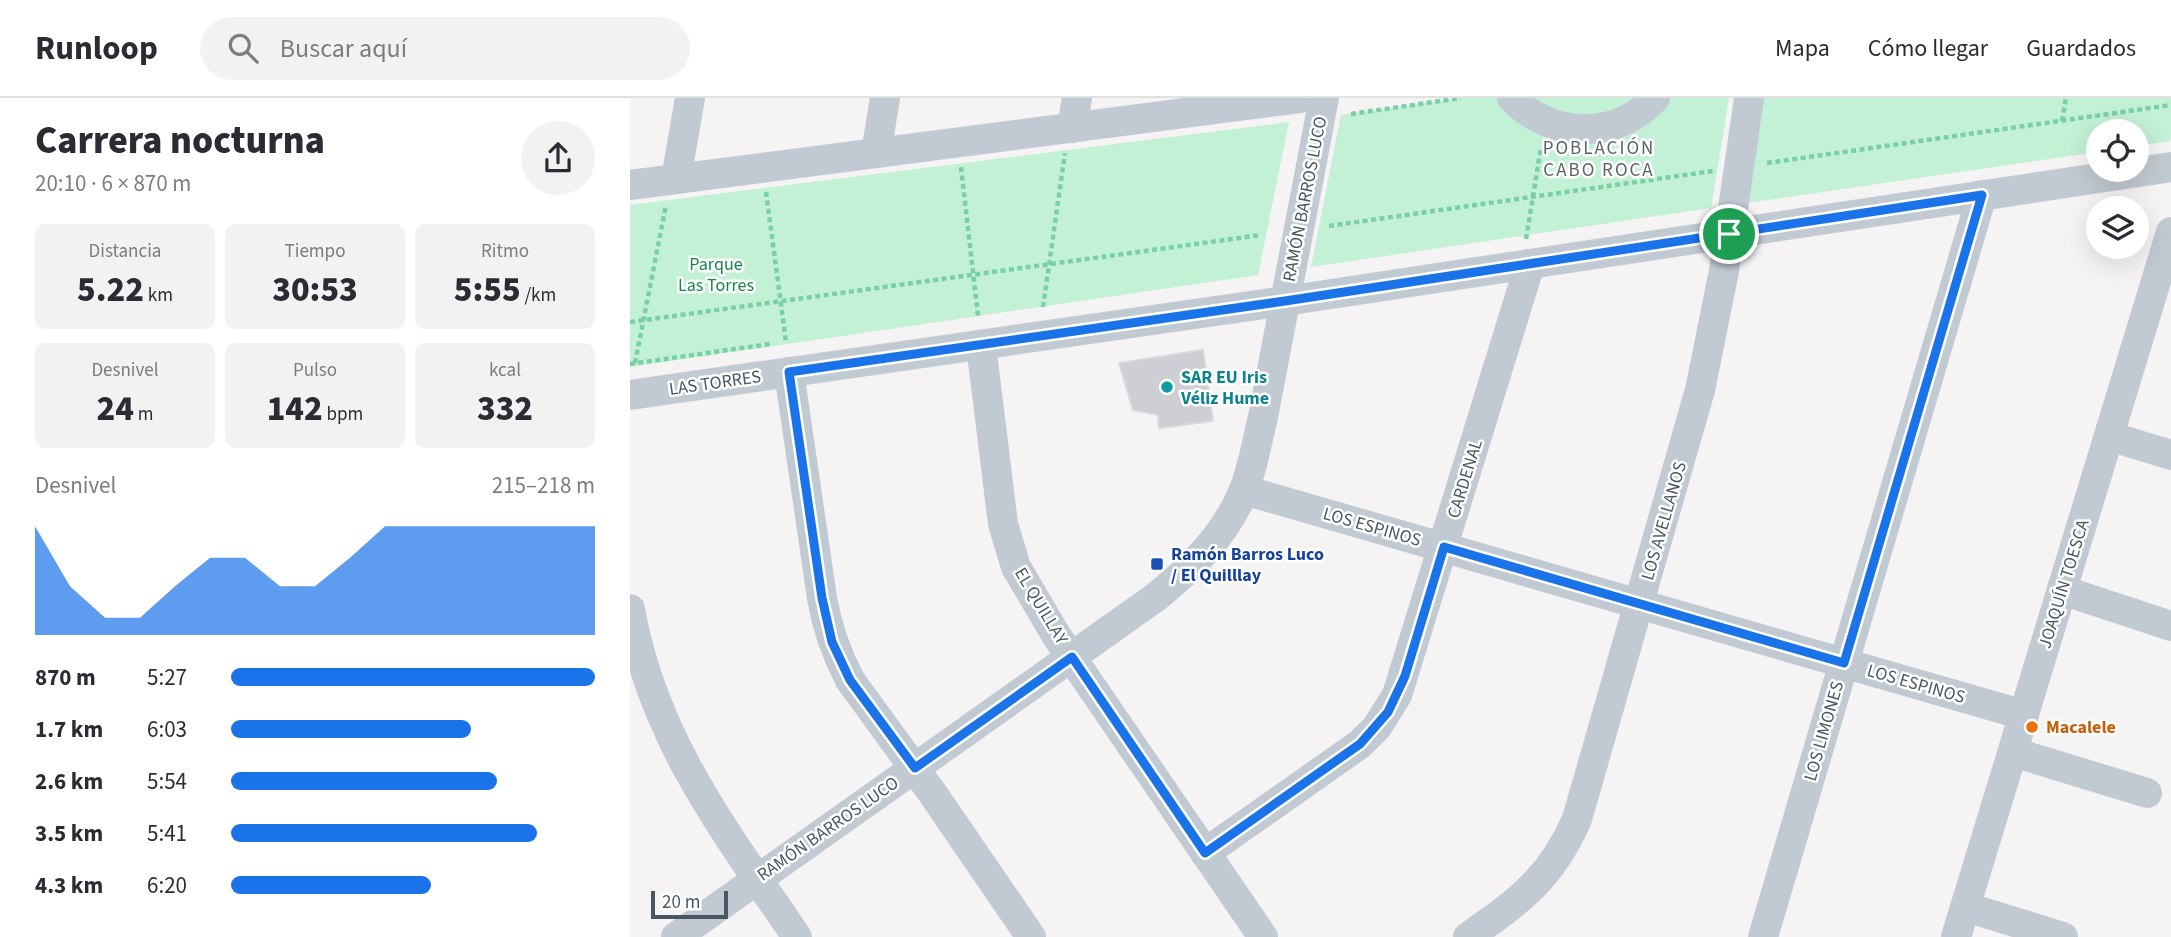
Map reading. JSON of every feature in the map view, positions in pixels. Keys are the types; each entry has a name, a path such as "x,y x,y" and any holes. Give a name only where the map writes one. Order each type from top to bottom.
{"street":[{"path":"671,192 690,98"},
{"path":"876,153 885,98"},
{"path":"1069,140 1077,98"},
{"path":"630,185 671,192 876,153 1069,140 1300,98"},
{"name":"RAMÓN BARROS LUCO","path":"676,937 1156,597 1193,565 1229,520 1244,490 1263,417 1324,98"},
{"path":"1512,98 1521,108 1545,122 1579,130 1611,126 1633,116 1655,98"},
{"name":"LOS AVELLANOS","path":"1468,937 1528,892 1553,864 1570,834 1583,798 1700,390 1716,322 1749,98"},
{"name":"LAS TORRES","path":"630,395 789,372 980,330 1285,301 1528,251 1729,234 2171,167"},
{"name":"LOS LIMONES","path":"1749,937 1766,926 1982,195"},
{"name":"JOAQUÍN TOESCA","path":"1956,937 2109,436 2164,281 2171,232"},
{"name":"CARDENAL","path":"1205,853 1342,759 1377,727 1397,695 1444,547 1528,251"},
{"name":"EL QUILLAY","path":"980,330 1006,539 1016,567 1072,657 1263,937"},
{"path":"789,372 822,598 832,642 850,680 915,768 1031,937"},
{"path":"2109,436 2171,455"},
{"name":"LOS ESPINOS","path":"1244,490 2024,715"},
{"path":"2062,590 2171,626"},
{"path":"630,609 651,688 673,742 703,799 797,937"},
{"path":"2013,752 2147,793"},
{"path":"1966,906 2063,937"}],"path":[{"path":"1351,114 1461,98"},
{"path":"2062,121 2066,98"},
{"path":"1759,164 2171,105"},
{"path":"1528,251 1545,122"},
{"path":"1043,307 1069,140"},
{"path":"961,166 980,330"},
{"path":"1329,226 1714,170"},
{"path":"766,191 786,342"},
{"path":"635,363 671,192"},
{"path":"630,322 1261,235"}],"green space":[{"path":"1460,98 1729,98 1711,208 1311,267 1341,115"},
{"path":"1763,98 2171,98 2170,141 2149,144 2149,119 2086,119 2086,154 1747,203"},
{"name":"Parque Las Torres","path":"1289,122 1258,275 630,367 630,205"}],"building":[{"name":"SAR EU Iris Véliz Hume","path":"1203,350 1213,421 1159,428 1158,415 1133,410 1119,363"}],"place":[{"name":"SAR EU Iris Véliz Hume","path":"1167,387"},
{"name":"Ramón Barros Luco / El Quilllay","path":"1157,564"},
{"name":"Macalele","path":"2032,727"}],"district":[{"name":"POBLACIÓN CABO ROCA","path":"1599,159"}],"route":[{"path":"1982,195 1844,663 1444,547 1405,676 1388,712 1377,727 1342,759 1205,853 1072,657 915,768 850,680 840,660 832,642 822,598 789,372 1729,234 1982,195"}]}
